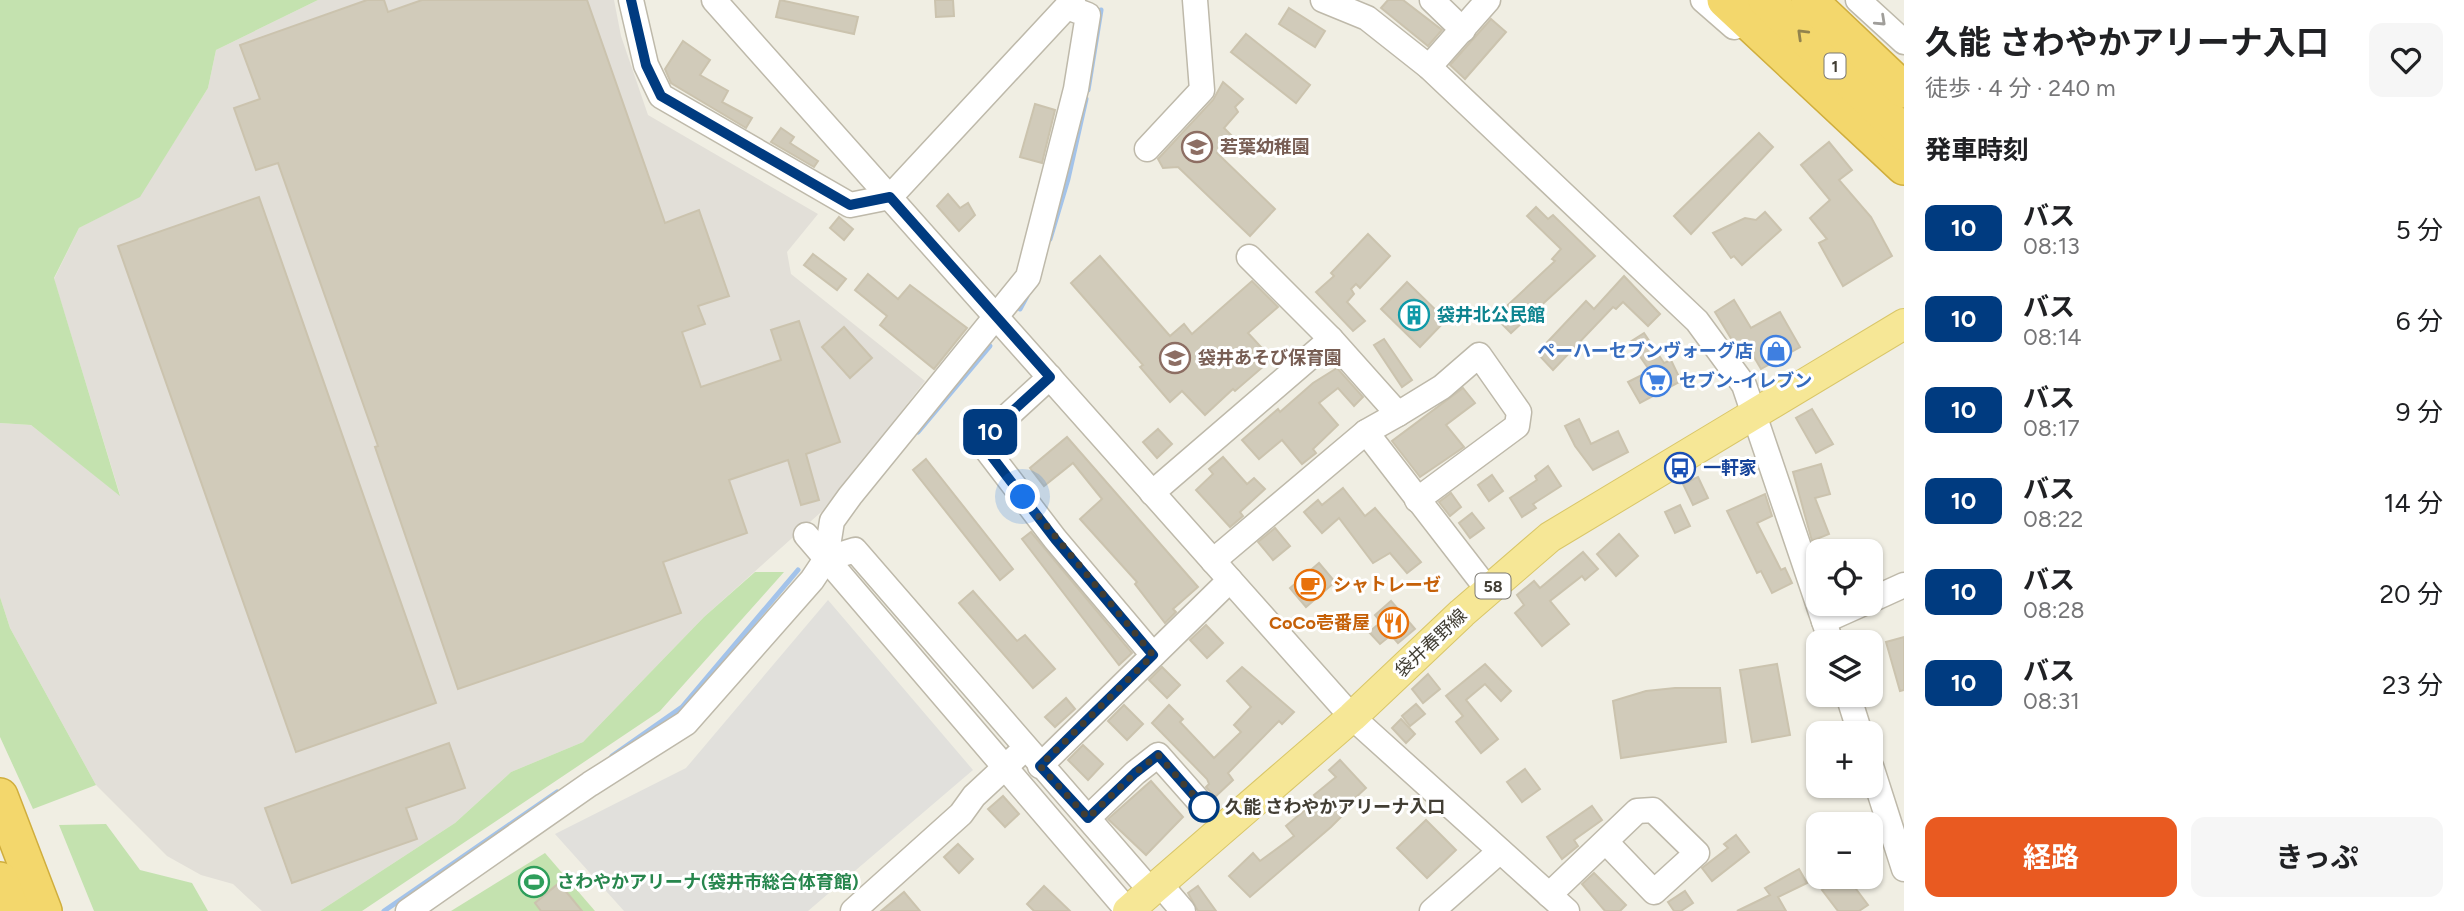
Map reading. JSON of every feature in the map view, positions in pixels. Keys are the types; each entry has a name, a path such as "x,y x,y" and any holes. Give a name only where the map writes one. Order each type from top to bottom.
{"highway":[{"path":"1725,0 1904,167"},
{"name":"1","path":"1766,0 1904,133"},
{"name":"1","path":"1809,0 1904,90"},
{"path":"1827,0 1904,70"},
{"path":"0,796 15,877 12,911"},
{"path":"15,877 44,911"}],"main road":[{"name":"袋井春野線","path":"1128,911 1352,718 1550,537 1904,324"}],"street":[{"path":"408,911 590,784 686,723 812,580 826,559 832,521 1028,278 1076,89 1088,16 1070,4 890,197 850,205 661,96 646,65 631,0"},
{"path":"714,0 1352,718 1567,911"},
{"path":"1147,149 1202,90 1195,0"},
{"path":"1323,0 1367,18 1429,66 1697,321 1744,385 1826,630"},
{"path":"1432,0 1463,30"},
{"path":"1429,66 1488,0"},
{"path":"1703,0 1839,121 1904,184"},
{"path":"1858,0 1904,42"},
{"path":"1249,257 1331,339 1398,414"},
{"path":"1152,493 1331,339"},
{"path":"1213,561 1366,432 1442,387 1479,355 1519,412 1517,426 1417,500"},
{"path":"1050,377 980,441 1055,539 1153,655"},
{"path":"1366,432 1489,590"},
{"path":"806,535 1128,911"},
{"path":"826,559 855,550 1088,818 1155,887 1183,911"},
{"path":"853,911 961,814 1005,766 1033,757 1153,655 1230,580"},
{"path":"1883,595 1904,585"},
{"path":"1830,630 1847,616"},
{"path":"920,668 942,650"},
{"path":"1088,818 1158,755 1204,807"},
{"path":"1881,798 1904,869"},
{"path":"1549,894 1606,842"},
{"path":"1432,911 1500,851"}],"shaded area":[{"path":"318,0 614,0 621,36 648,115 818,214 787,252 791,274 925,381 829,505 704,617 583,742 511,772 455,823 320,911 262,911 233,884 201,875 167,856 96,785 10,628 0,597 0,423 31,425 120,495 54,279 79,228 140,196 208,88 216,50"},
{"path":"828,600 973,770 808,911 624,911 555,834 686,768"}],"green space":[{"path":"0,0 318,0 216,50 208,88 140,197 79,228 54,278 120,496 31,425 0,423"},
{"path":"755,572 784,572 660,711 362,911 320,911 455,823 511,772 583,742 704,617"},
{"path":"0,597 10,628 96,785 33,809 0,737"},
{"path":"106,824 140,870 192,883 208,911 94,911 59,825"},
{"name":"さわやかアリーナ(袋井市総合体育館)","path":"545,853 595,911 451,911"}],"building":[{"path":"367,0 384,0 388,12 422,0 587,0 665,223 699,210 729,296 698,306 705,324 682,332 701,387 781,360 771,330 799,321 840,442 806,454 819,500 801,505 788,460 729,480 747,533 663,562 681,613 458,689 375,447 378,446 278,163 256,170 234,108 260,99 240,45"},
{"path":"780,0 858,17 854,34 776,17"},
{"path":"935,0 953,0 954,16 936,17"},
{"path":"1388,0 1403,0 1442,30 1428,46 1381,8"},
{"path":"1289,8 1325,31 1315,47 1279,24"},
{"path":"1491,19 1506,32 1465,79 1450,65"},
{"path":"1246,34 1310,85 1296,103 1231,52"},
{"path":"683,41 710,60 700,75 728,91 722,102 752,118 746,128 671,83 665,69"},
{"path":"1223,82 1243,99 1235,107 1238,112 1224,128 1233,137 1217,153 1275,209 1250,236 1178,167 1163,168 1158,159 1213,100"},
{"path":"1035,104 1055,110 1042,163 1020,157"},
{"path":"781,128 794,137 790,143 818,161 814,167 771,142"},
{"path":"1759,133 1773,147 1691,234 1674,216"},
{"path":"1829,142 1852,170 1839,180 1871,217 1892,256 1843,286 1819,243 1827,239 1810,218 1830,200 1801,165"},
{"path":"948,194 960,208 968,203 975,215 959,231 937,206"},
{"path":"259,197 436,703 296,752 118,246"},
{"path":"1536,207 1548,219 1553,215 1595,256 1511,333 1495,317 1555,261 1552,259 1561,249 1527,216"},
{"path":"1765,212 1781,230 1742,265 1734,256 1731,258 1713,233 1745,218 1756,220"},
{"path":"839,217 853,229 844,240 830,228"},
{"path":"1368,234 1390,256 1360,288 1356,284 1351,289 1354,294 1347,302 1365,321 1353,331 1316,292 1334,276 1331,273"},
{"path":"813,254 846,279 837,290 804,265"},
{"path":"1100,256 1170,336 1184,324 1192,334 1252,281 1278,307 1248,333 1272,359 1205,415 1182,391 1170,402 1140,367 1143,365 1071,283"},
{"path":"868,274 898,299 910,285 967,328 934,369 880,325 887,316 855,290"},
{"path":"1624,276 1660,314 1648,326 1623,302 1616,309 1613,307 1553,370 1537,353 1586,301 1594,309"},
{"name":"袋井北公民館","path":"1407,282 1446,320 1420,347 1381,309"},
{"path":"1734,300 1751,328 1780,312 1800,347 1761,369 1747,345 1738,350 1715,312"},
{"path":"844,327 872,358 850,378 822,347"},
{"path":"1644,333 1664,363 1671,360 1681,381 1640,403 1628,382 1650,371 1630,342"},
{"path":"1384,339 1412,380 1402,387 1374,345"},
{"path":"1337,368 1363,397 1354,406 1338,388 1319,403 1338,425 1313,449 1316,453 1302,464 1282,440 1259,459 1242,440 1278,409 1280,412 1313,383"},
{"path":"1463,388 1475,403 1446,425 1464,447 1420,477 1392,441"},
{"path":"1812,409 1833,444 1816,453 1796,418"},
{"path":"1579,419 1591,444 1618,431 1628,452 1593,470 1575,446 1565,426"},
{"path":"1158,429 1172,444 1157,458 1143,442"},
{"path":"1067,437 1198,587 1173,609 1176,612 1165,623 1135,584 1137,582 1080,519 1102,499 1073,463 1044,486 1030,468"},
{"path":"1223,457 1247,484 1254,478 1265,489 1240,512 1243,516 1230,527 1196,490 1213,474 1209,469"},
{"path":"926,459 1013,569 1000,580 913,470"},
{"path":"1821,464 1830,494 1815,498 1829,534 1811,539 1793,472"},
{"path":"1548,466 1561,486 1533,504 1536,508 1522,517 1510,498 1537,480 1535,476"},
{"path":"1492,475 1503,491 1489,501 1478,485"},
{"path":"1698,477 1708,498 1693,505 1683,484"},
{"path":"1343,488 1365,516 1375,508 1421,562 1407,573 1390,553 1373,563 1339,518 1322,533 1304,512 1318,500 1322,505"},
{"path":"1451,493 1461,507 1450,516 1439,502"},
{"path":"1765,494 1772,516 1757,523 1781,570 1785,568 1792,583 1772,593 1761,571 1757,573 1727,511"},
{"path":"1680,505 1690,526 1675,533 1665,512"},
{"path":"1472,513 1484,528 1470,538 1459,523"},
{"path":"1275,528 1290,546 1273,560 1258,542"},
{"path":"1031,532 1132,653 1119,665 1022,539"},
{"path":"1619,534 1638,556 1616,576 1597,554"},
{"path":"1583,552 1598,569 1585,580 1582,576 1550,601 1569,624 1542,646 1515,613 1524,605 1517,595 1534,581 1540,588"},
{"path":"1319,563 1335,582 1306,607 1290,588"},
{"path":"973,591 1017,641 1025,635 1055,669 1033,688 959,603"},
{"path":"1391,601 1415,629 1398,643 1391,635 1380,644 1369,632 1381,622 1375,615"},
{"path":"1206,625 1223,643 1207,658 1190,640"},
{"path":"1904,637 1904,690 1900,691 1886,642"},
{"path":"1485,664 1511,691 1501,701 1485,684 1466,700 1498,739 1481,753 1456,722 1463,716 1446,696"},
{"path":"1777,664 1790,735 1752,742 1740,670"},
{"path":"1162,667 1180,685 1167,698 1149,680"},
{"path":"1242,667 1294,712 1282,724 1279,721 1228,773 1233,780 1215,797 1206,787 1209,784 1207,779 1152,723 1169,705 1183,719 1180,722 1214,758 1241,732 1234,725 1251,707 1227,681"},
{"path":"1428,674 1440,689 1423,703 1412,689"},
{"path":"1720,688 1726,742 1621,758 1613,701 1646,691"},
{"path":"1066,698 1075,709 1055,727 1045,717"},
{"path":"1416,704 1425,714 1410,726 1402,716"},
{"path":"1124,705 1143,724 1127,740 1108,721"},
{"path":"1401,719 1415,734 1406,743 1392,728"},
{"path":"449,743 465,788 406,808 417,839 292,883 265,808"},
{"path":"1083,745 1103,764 1088,780 1068,760"},
{"path":"1340,760 1366,788 1342,810 1345,813 1331,827 1250,897 1229,876 1253,853 1260,861 1294,836 1286,826 1317,800 1314,795 1336,777 1329,770"},
{"path":"1525,769 1540,789 1522,802 1507,782"},
{"path":"1151,781 1183,817 1146,855 1108,819"},
{"path":"1003,796 1019,814 1005,827 988,809"},
{"path":"1592,806 1602,820 1574,840 1578,846 1562,859 1547,837"},
{"path":"1426,820 1456,850 1427,878 1397,848"},
{"path":"1736,835 1749,852 1712,881 1702,868 1728,848 1724,844"},
{"path":"958,844 973,859 959,873 944,857"},
{"path":"1799,869 1806,881 1778,897 1786,911 1737,911 1770,895 1765,888"},
{"path":"1594,873 1626,905 1620,911 1605,911 1582,884"},
{"path":"559,883 582,911 541,911 535,903"},
{"path":"1044,886 1070,911 1034,911 1027,904"},
{"path":"1198,886 1216,911 1198,911 1188,893"},
{"path":"1856,889 1868,905 1859,911 1838,911 1822,890"},
{"path":"1685,891 1693,903 1681,911 1674,911 1668,902"},
{"path":"904,892 920,911 881,911"}],"waterway":[{"path":"1088,90 1101,10"},
{"path":"1050,239 1068,179 1086,99"},
{"path":"1020,309 1027,296"},
{"path":"918,432 990,346"},
{"path":"612,756 682,707 798,570"},
{"path":"384,911 557,792"}],"bus line":[{"name":"10","path":"631,0 646,65 661,96 850,205 890,197 1050,377 980,441 1055,539 1153,655 1040,766 1088,818 1158,755 1204,807"}],"place":[{"name":"若葉幼稚園","path":"1197,147"},
{"name":"袋井北公民館","path":"1414,315"},
{"name":"ペーハーセブンヴォーグ店","path":"1776,351"},
{"name":"袋井あそび保育園","path":"1175,358"},
{"name":"セブン-イレブン","path":"1656,381"},
{"name":"一軒家","path":"1680,468"},
{"name":"シャトレーゼ","path":"1310,585"},
{"name":"CoCo壱番屋","path":"1393,623"},
{"name":"久能 さわやかアリーナ入口","path":"1204,807"},
{"name":"さわやかアリーナ(袋井市総合体育館)","path":"534,882"}],"route":[{"path":"1023,497 1153,655 1040,766 1088,818 1158,755 1204,807"}]}
